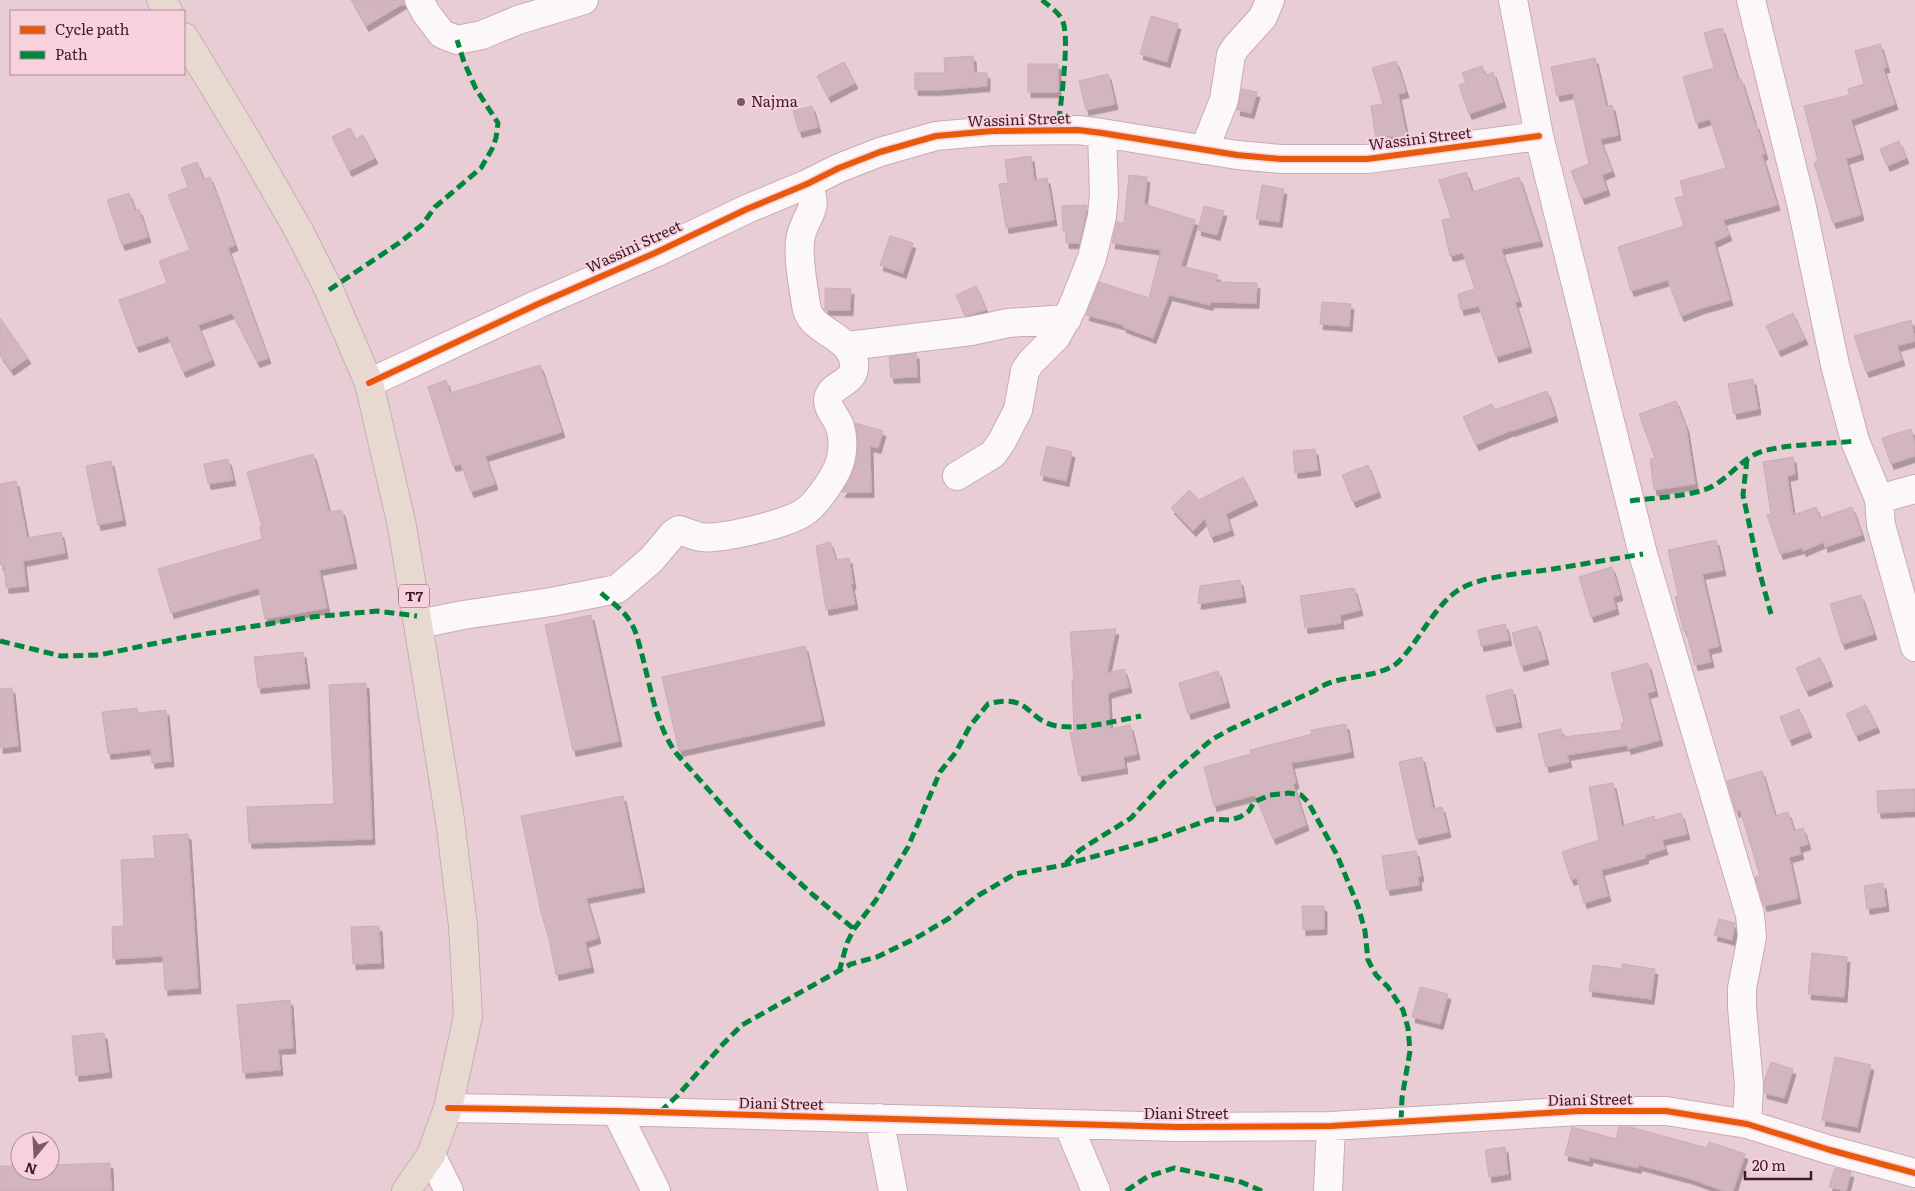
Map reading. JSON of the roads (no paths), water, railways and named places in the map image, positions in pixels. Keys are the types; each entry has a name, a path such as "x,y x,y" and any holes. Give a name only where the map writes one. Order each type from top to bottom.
{"highway":[{"name":"T7","path":"185,39 299,231 329,290 369,383 402,526 450,820 463,926 468,1016 448,1108 431,1155 406,1191"}],"street":[{"path":"419,0 426,14 442,34 457,40 482,35 518,20 584,0"},
{"path":"1204,150 1224,100 1232,55 1236,47 1263,17 1270,0"},
{"path":"1513,0 1539,136 1643,554 1750,915 1752,937 1742,988 1749,1086 1747,1124"},
{"path":"1751,0 1802,207 1835,365 1855,441 1880,499 1881,525 1915,647"},
{"name":"Wassini Street","path":"369,383 839,168 880,152 936,136 992,130 1102,132 1237,156 1281,159 1367,159 1539,136"},
{"path":"956,476 993,454 1018,410 1026,371 1056,337 1067,319 1092,258 1099,235 1104,194 1102,132"},
{"path":"419,624 617,589 651,560 673,534 679,530 700,537 739,533 779,524 804,513 817,499 831,480 841,460 842,450 839,426 828,405 828,400 831,392 851,377 854,370 854,362 848,346 813,322 806,312 800,241 814,201 807,184"},
{"path":"848,346 970,331 1008,323 1067,319"},
{"path":"1880,499 1915,489"},
{"name":"Diani Street","path":"448,1108 616,1110 719,1115 1177,1127 1331,1126 1579,1111 1666,1111 1747,1124 1830,1150 1915,1173"},
{"path":"616,1110 656,1191"},
{"path":"879,1118 893,1191"},
{"path":"1068,1124 1096,1191"},
{"path":"1328,1191 1331,1126"},
{"path":"431,1155 450,1191"}],"place":[{"name":"Najma","path":"741,102"}]}
